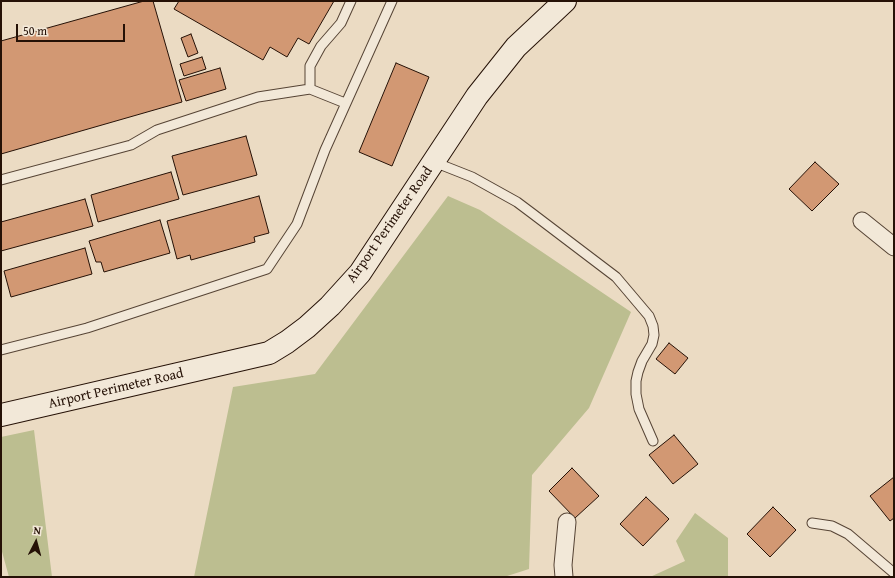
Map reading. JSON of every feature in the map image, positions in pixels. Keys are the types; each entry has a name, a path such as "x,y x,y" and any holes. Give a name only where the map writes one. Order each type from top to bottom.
{"street":[{"name":"Airport Perimeter Road","path":"1,415 269,353 287,342 307,327 330,306 360,273 476,96 516,47 565,1"},
{"path":"862,221 894,247"},
{"path":"564,577 564,542 567,522"}],"lane":[{"path":"310,89 310,66 321,46 341,23 351,1"},
{"path":"1,350 87,328 267,269 297,224 325,150 345,103 392,1"},
{"path":"1,180 132,145 157,130 258,97 310,89 345,103"},
{"path":"434,162 472,177 517,202 616,277 649,316 654,334 652,344 642,361 638,372 636,380 636,394 639,409 653,441"},
{"path":"812,523 832,526 848,534 894,574"}],"green space":[{"path":"448,196 480,210 631,312 589,408 532,475 529,569 504,577 194,577 233,387 315,374"},
{"path":"34,430 52,577 9,577 1,548 1,437"},
{"path":"695,513 728,538 728,577 650,577 685,561 676,541"}],"building":[{"path":"144,1 153,1 182,102 1,154 1,41"},
{"path":"179,1 334,1 309,44 298,38 287,57 270,47 263,60 174,9"},
{"path":"191,34 198,53 188,57 181,38"},
{"path":"202,57 206,69 184,76 180,64"},
{"path":"396,63 429,77 392,166 359,152"},
{"path":"220,68 226,89 186,101 179,80"},
{"path":"246,136 257,175 183,195 172,156"},
{"path":"815,162 839,184 812,211 789,189"},
{"path":"171,172 179,199 98,222 91,195"},
{"path":"259,196 269,233 254,237 255,242 191,260 190,255 177,259 167,221"},
{"path":"85,199 93,226 1,251 1,222"},
{"path":"160,220 170,253 104,272 101,262 96,262 89,241"},
{"path":"85,248 92,274 11,297 4,271"},
{"path":"669,343 688,358 675,374 656,359"},
{"path":"674,435 698,464 673,484 649,455"},
{"path":"572,468 599,496 575,518 549,491"},
{"path":"894,477 894,518 890,521 870,496"},
{"path":"646,497 669,519 643,546 620,524"},
{"path":"773,507 796,530 770,557 747,534"}]}
